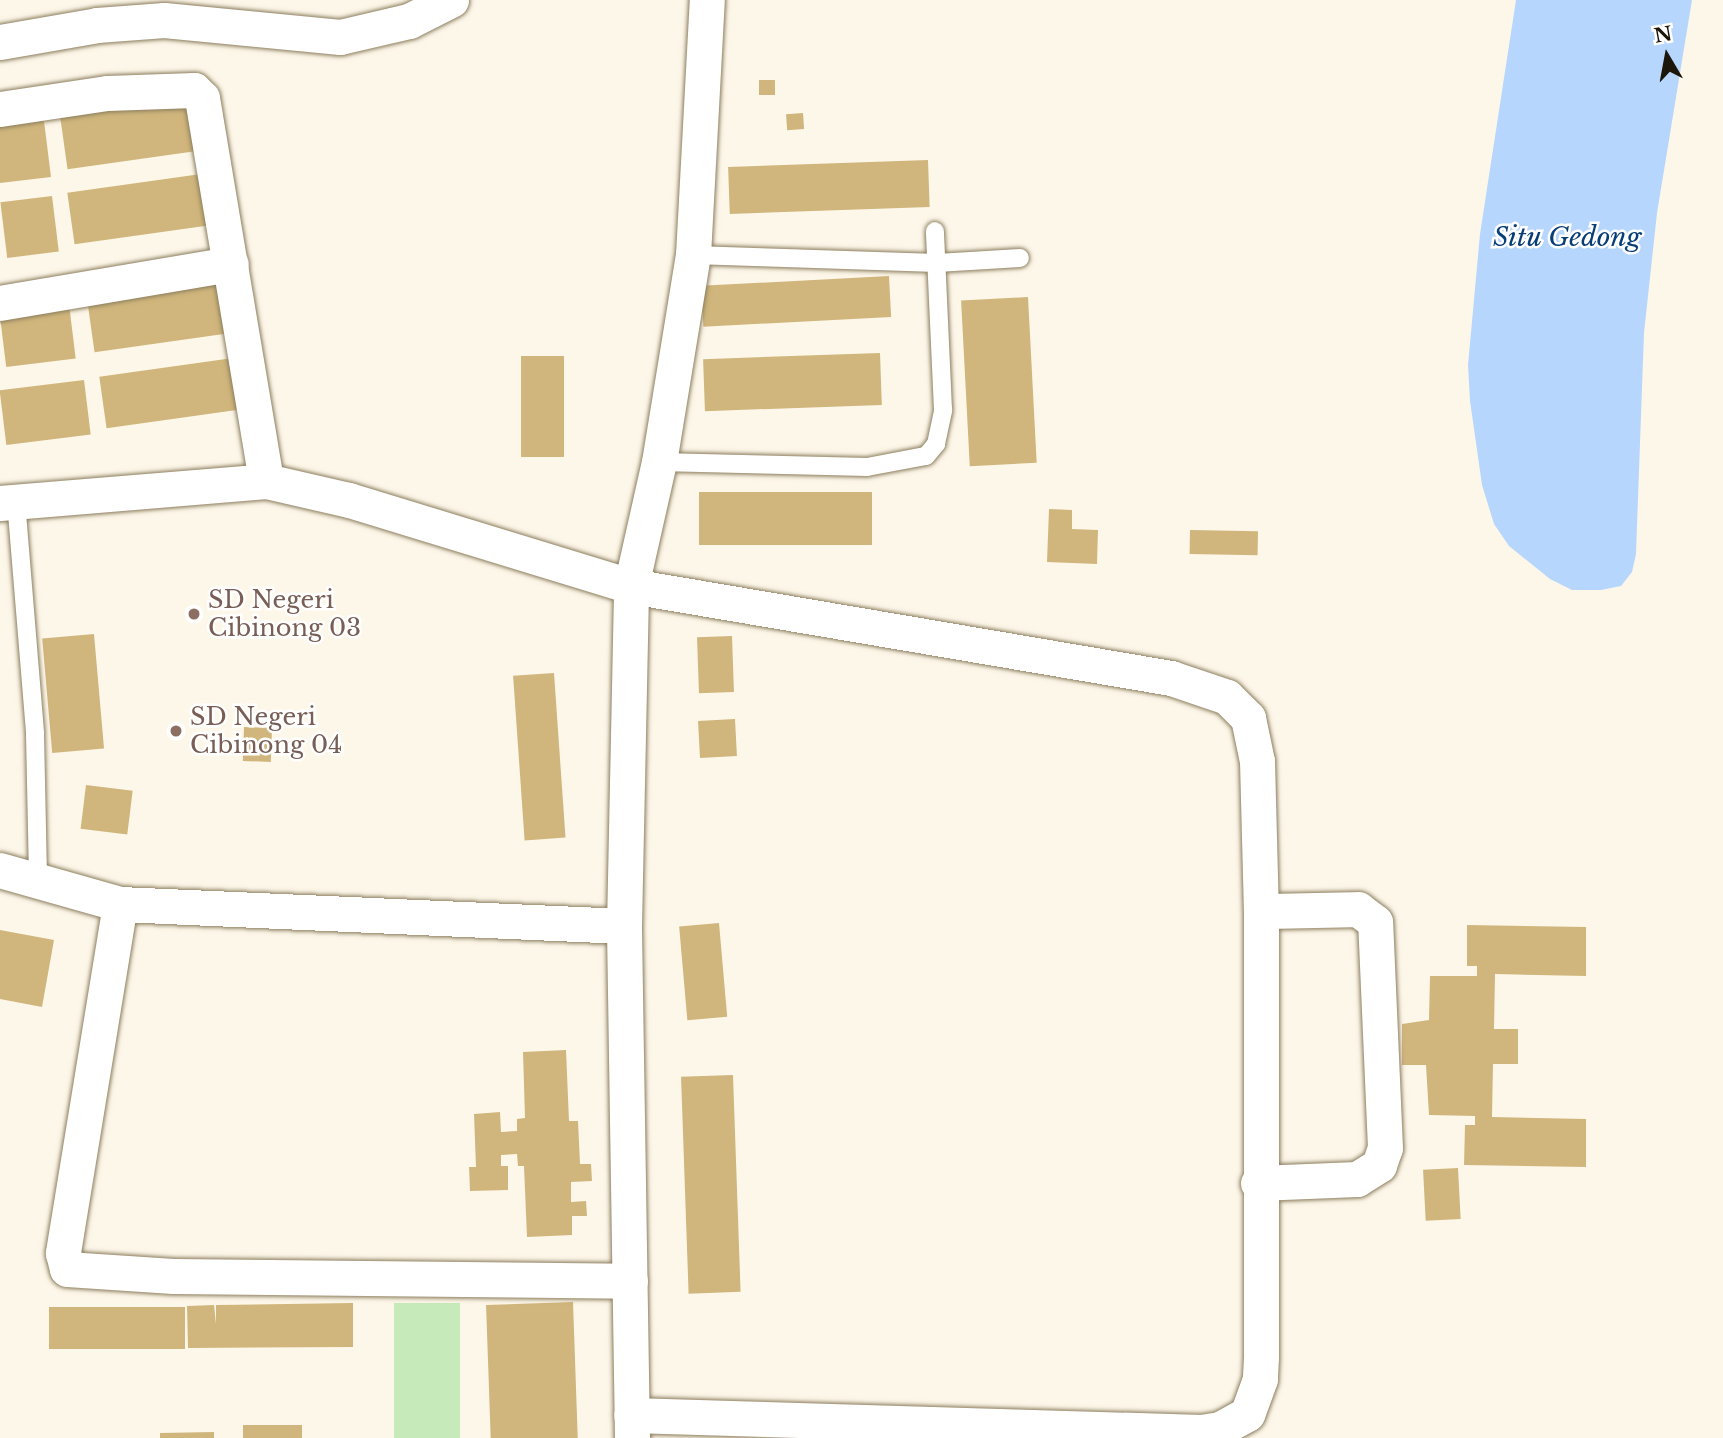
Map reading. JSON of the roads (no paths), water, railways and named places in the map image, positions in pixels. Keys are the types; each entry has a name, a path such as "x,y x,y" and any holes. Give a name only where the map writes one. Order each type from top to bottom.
{"street":[{"path":"0,42 97,25 164,20 340,37 409,20 451,0"},
{"path":"8,502 267,481 349,500 631,586 1171,678 1227,697 1248,718 1254,734 1261,911 1258,1183 1260,1379 1247,1413 1220,1429 631,1427 624,926 631,586 659,462 693,254 707,0"},
{"path":"0,109 107,93 194,90 206,110 267,481"},
{"path":"0,303 231,264"},
{"path":"0,870 38,878 120,904 624,926"},
{"path":"120,904 63,1253 67,1269 173,1276 630,1281"},
{"path":"1258,1183 1357,1179 1379,1165 1385,1148 1376,922 1358,909 1261,911"}],"lane":[{"path":"659,462 867,467 926,456 936,444 943,410 936,231"},
{"path":"693,254 937,263 1020,258"},
{"path":"8,502 35,734 38,878"}],"water":[{"name":"Situ Gedong","path":"1516,0 1692,0 1657,213 1644,333 1636,554 1632,572 1621,586 1601,590 1572,590 1550,579 1509,546 1494,524 1482,485 1470,401 1468,365 1480,234"}],"place":[{"name":"SD Negeri Cibinong 03","path":"194,614"},
{"name":"SD Negeri Cibinong 04","path":"176,731"}]}
